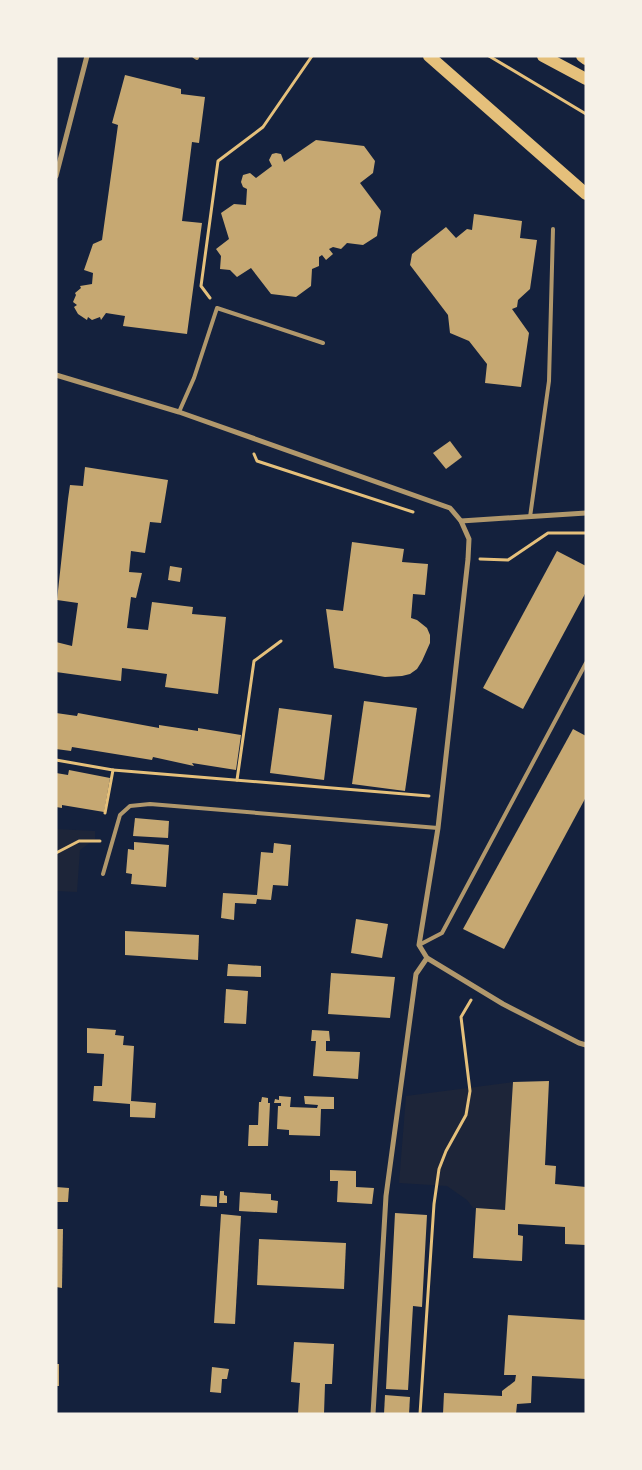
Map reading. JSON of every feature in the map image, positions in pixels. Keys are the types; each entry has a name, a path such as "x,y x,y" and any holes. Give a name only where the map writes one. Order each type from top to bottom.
{"main road":[{"path":"429,56 586,194"},
{"path":"543,56 586,80"},
{"path":"582,56 586,58"}],"street":[{"path":"56,176 87,56"},
{"path":"56,375 179,412 450,508 461,521 469,539 468,559 438,828 419,945 427,958 477,988 559,1033 586,1045"},
{"path":"461,521 586,513"},
{"path":"373,1414 386,1196 416,974 427,958"}],"lane":[{"path":"530,517 549,381 553,229"},
{"path":"179,412 194,378 218,308 323,343"},
{"path":"419,945 442,933 586,663"},
{"path":"104,874 120,815 130,806 150,804 438,828"}],"path":[{"path":"218,308 201,286 218,162 263,127 312,56"},
{"path":"489,56 586,114"},
{"path":"246,435 257,461 413,512"},
{"path":"468,559 508,560 548,533 586,532"},
{"path":"237,780 254,661 281,641"},
{"path":"56,760 113,770 421,796 441,796"},
{"path":"104,815 113,770"},
{"path":"56,853 79,841 99,842 101,833"},
{"path":"420,1414 434,1204 439,1169 466,1115 470,1091 461,1017 477,988"}],"shaded area":[{"path":"56,829 95,831 95,839 80,850 77,892 56,891"},
{"path":"513,1082 505,1210 473,1208 467,1200 447,1186 399,1183 406,1096"}],"building":[{"path":"125,75 181,89 181,94 205,97 199,143 192,142 182,221 202,223 187,334 123,326 125,316 106,313 101,320 100,317 92,320 88,317 87,320 78,314 74,307 77,305 73,302 75,293 81,288 80,286 92,284 93,273 84,270 93,244 102,240 118,125 112,123"},
{"path":"316,140 364,146 375,161 373,173 360,183 381,211 377,236 363,245 347,243 341,249 333,247 329,249 333,254 326,260 322,255 319,257 319,266 312,269 311,286 296,297 271,294 251,268 237,277 230,270 220,269 221,256 216,249 229,239 221,213 234,204 246,205 247,189 243,187 241,182 243,175 250,173 256,178 272,166 269,160 272,154 281,154 284,162"},
{"path":"474,214 522,221 520,238 537,240 530,289 518,300 517,307 512,309 529,333 521,387 485,383 487,364 469,341 450,333 448,315 410,265 412,254 446,227 456,238 467,229 472,230"},
{"path":"450,441 462,457 446,469 433,453"},
{"path":"85,467 168,480 161,523 150,522 145,553 131,551 129,572 142,573 136,598 131,597 127,628 148,630 152,602 193,607 192,614 226,617 218,694 165,687 167,674 122,668 121,681 56,672 56,642 72,646 78,603 57,600 68,499 70,485 83,486"},
{"path":"352,542 404,549 402,562 428,564 425,595 413,594 411,618 427,628 430,635 430,643 417,669 410,674 385,677 334,668 326,609 343,611"},
{"path":"557,551 586,566 586,592 523,709 483,688"},
{"path":"170,566 182,568 180,582 168,580"},
{"path":"364,701 417,708 405,791 352,784"},
{"path":"279,708 332,715 324,780 270,773"},
{"path":"56,713 77,716 78,713 159,728 159,725 198,731 198,728 241,735 236,770 192,763 194,766 153,757 152,760 72,747 71,751 56,749"},
{"path":"573,729 586,736 586,797 504,949 463,929"},
{"path":"69,770 110,778 104,812 62,805 62,808 56,807 56,773 68,775"},
{"path":"135,818 169,821 168,838 133,836"},
{"path":"134,842 169,845 166,887 131,884 132,874 126,873 128,849 134,850"},
{"path":"274,843 291,845 288,886 273,885 271,900 257,899 256,904 235,903 234,920 221,918 223,893 257,895 261,852 273,853"},
{"path":"356,919 388,924 382,958 351,953"},
{"path":"125,931 199,935 198,960 125,955"},
{"path":"228,964 261,966 261,977 227,976"},
{"path":"331,973 395,977 390,1018 328,1014"},
{"path":"226,989 248,991 246,1024 224,1023"},
{"path":"87,1028 116,1030 115,1035 124,1036 123,1045 134,1046 131,1101 156,1103 155,1118 130,1117 130,1104 93,1101 94,1086 102,1086 104,1054 87,1053"},
{"path":"312,1030 329,1031 330,1041 326,1041 326,1051 360,1052 358,1079 313,1076 316,1041 311,1041"},
{"path":"549,1081 545,1165 556,1166 555,1184 586,1187 586,1245 565,1244 565,1227 518,1224 518,1235 523,1236 522,1261 473,1258 476,1208 505,1210 513,1082"},
{"path":"279,1096 291,1097 290,1107 317,1108 318,1105 305,1104 304,1096 334,1097 334,1109 321,1109 320,1136 289,1135 289,1130 277,1129 278,1106 281,1106 281,1103 274,1103 275,1099 279,1100"},
{"path":"262,1097 268,1098 268,1103 270,1103 268,1146 248,1146 249,1125 258,1125 259,1102 261,1102"},
{"path":"330,1170 356,1171 356,1187 374,1188 372,1204 337,1202 338,1181 330,1181"},
{"path":"56,1187 69,1188 68,1202 56,1202"},
{"path":"220,1191 224,1191 224,1195 227,1196 227,1203 219,1203"},
{"path":"240,1192 271,1194 271,1200 278,1201 277,1213 239,1211"},
{"path":"201,1195 217,1196 217,1207 200,1206"},
{"path":"395,1213 427,1215 422,1307 413,1306 408,1390 386,1389"},
{"path":"221,1214 241,1216 235,1324 214,1323"},
{"path":"56,1229 63,1229 62,1288 56,1287"},
{"path":"259,1239 346,1243 344,1289 257,1285"},
{"path":"508,1315 586,1320 586,1379 532,1376 531,1403 517,1404 516,1414 443,1414 444,1393 502,1396 502,1391 515,1381 516,1375 504,1375"},
{"path":"294,1342 334,1344 332,1384 325,1384 324,1414 298,1414 300,1383 291,1382"},
{"path":"56,1364 59,1364 59,1386 56,1386"},
{"path":"212,1367 229,1369 227,1379 222,1379 221,1393 210,1392"},
{"path":"385,1395 410,1397 409,1414 384,1414"}]}
